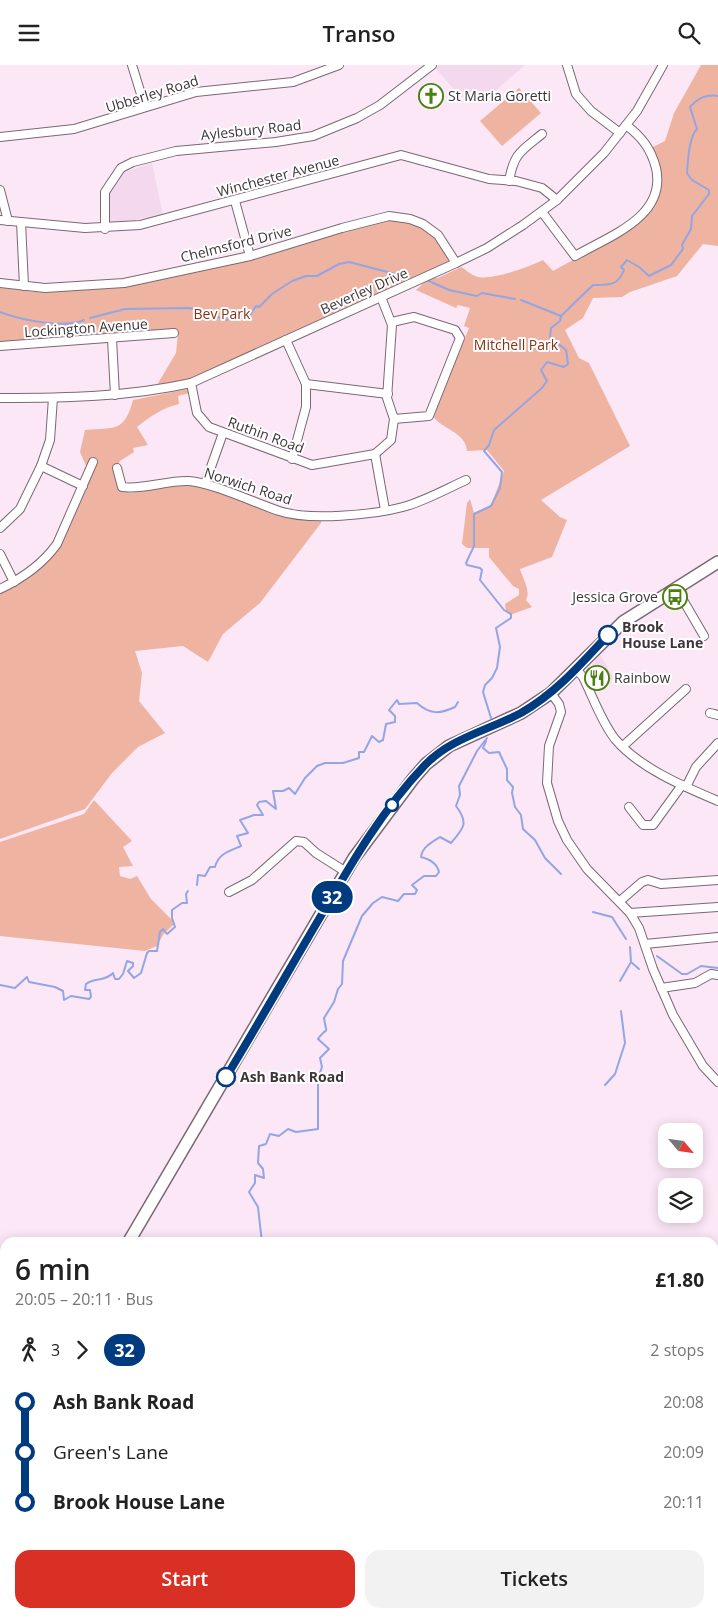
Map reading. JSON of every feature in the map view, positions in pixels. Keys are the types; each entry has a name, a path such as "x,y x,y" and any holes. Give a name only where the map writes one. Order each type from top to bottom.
{"highway":[{"path":"132,1237 346,872 388,810 426,764 449,746 521,713 551,693 608,635 644,607 718,562"}],"street":[{"path":"132,65 145,107"},
{"name":"Ubberley Road","path":"0,137 74,129 196,92 293,82 339,65"},
{"path":"567,65 576,94 591,111 620,133"},
{"name":"Beverley Drive","path":"0,398 115,395 158,390 190,383 487,248 542,212 585,173 626,125 662,65"},
{"name":"Aylesbury Road","path":"105,229 105,192 121,168 133,162 176,151 276,142 313,136 357,118 380,105 426,67"},
{"path":"542,212 575,256 638,220 657,190 657,172 647,146 639,135 626,125"},
{"path":"509,181 513,161 521,151 542,135"},
{"name":"Winchester Avenue","path":"4,221 105,229 140,225 401,155 489,179 542,188 557,200"},
{"path":"0,190 4,221"},
{"path":"235,201 250,256"},
{"name":"Chelmsford Drive","path":"0,283 24,286 76,287 124,283 250,256 389,216 410,219 423,224 438,235 456,263"},
{"path":"20,222 24,286"},
{"path":"381,297 392,322 388,394 394,419 392,439 374,453 385,510"},
{"path":"392,322 414,317 455,330 460,338 429,416 394,419"},
{"name":"Lockington Avenue","path":"0,346 174,333"},
{"path":"112,339 115,395"},
{"path":"286,340 306,384 306,407 292,459"},
{"name":"Ruthin Road","path":"190,383 197,413 209,427 223,433 312,465 374,453"},
{"path":"306,384 388,394"},
{"path":"0,528 20,509 41,466 50,440 53,398"},
{"path":"205,484 223,433"},
{"path":"0,589 32,571 49,555 57,544 94,462"},
{"path":"41,466 83,486"},
{"name":"Norwich Road","path":"117,468 122,487 132,488 189,481 205,484 281,512 314,516 404,507 466,480"},
{"path":"0,554 14,582"},
{"path":"676,588 704,636"},
{"path":"576,669 584,677 608,727 623,746 637,757 684,786 717,799"},
{"path":"623,746 686,689"},
{"path":"551,693 559,704 560,712 549,746 546,771 552,804 567,840 577,857 630,913 645,944 673,1015 703,1066 718,1082"},
{"path":"629,807 643,825 653,825 684,786 696,767 718,743"},
{"path":"229,892 252,880 296,841 304,842 316,853 346,872"},
{"path":"620,901 642,882 648,880 662,884 718,880"},
{"path":"630,913 718,907"},
{"path":"645,944 718,937"},
{"path":"661,988 695,983 711,974 718,975"}],"shaded area":[{"path":"438,65 525,65 487,98 468,99 460,96 435,68"},
{"path":"152,163 163,215 110,224 109,195 124,172"},
{"path":"600,654 614,679 594,689 587,673"}],"green space":[{"name":"Mitchell Park","path":"701,65 718,65 718,246 703,244 677,276 630,292 622,297 593,298 583,318 565,330 579,358 589,363 630,446 541,500 560,517 567,520 552,557 520,569 528,592 526,600 532,607 510,615 506,612 505,604 519,595 519,589 513,586 489,557 489,548 467,548 462,544 467,503 470,499 474,513 491,505 504,471 487,450 467,451 462,439 433,416 469,328 464,326 470,308 458,305 456,308 416,290 429,278 438,278 461,267 478,277 493,277 543,260 553,271 633,227 655,201 651,148 665,141 674,113"},
{"path":"519,88 541,113 502,146 480,121"},
{"name":"Bev Park","path":"378,220 404,221 422,227 436,240 450,261 189,380 157,385 176,353 178,333 175,330 0,345 0,286 40,292 130,284 254,257"},
{"path":"188,389 190,393 178,396 179,404 157,413 137,427 148,445 133,448 134,452 120,461 116,468 121,488 130,493 190,484 205,487 276,513 322,519 321,523 260,603 223,634 208,662 183,646 135,651 142,673 139,701 165,733 138,747 112,773 85,809 0,839 0,593 18,585 56,553 91,477 80,452 85,430 111,428 122,423 130,411 133,400"},
{"path":"94,800 132,841 123,847 133,866 119,867 120,876 130,879 137,876 151,899 175,923 163,935 157,946 145,951 0,936 0,842 84,814"}],"waterway":[{"path":"491,718 483,692 485,685 492,678 497,668 500,647 496,628 511,618 511,614 504,610 480,580 482,570 466,563 474,546 474,514 491,506 500,488 502,472 484,451 489,445 494,430 542,388 547,381 541,370 547,362 564,367 568,364 566,350 550,337 551,328 560,321 561,316 593,285 616,282 622,275 624,270 621,267 627,260 649,276 671,265 683,249 682,245 691,229 692,216 709,194 709,190 692,180 687,173 688,155 694,133 697,129 690,107 702,97 718,96"},
{"path":"90,318 125,309 190,308 227,320 232,317 248,318 256,306 259,307 272,294 292,281 306,276 317,276 339,264 349,262 403,276"},
{"path":"429,281 449,290 477,296 482,293 515,299"},
{"path":"521,300 561,316"},
{"path":"0,312 19,318 54,324 76,323 84,320"},
{"path":"197,885 198,875 205,876 210,867 215,867 221,856 241,846 237,836 248,833 240,820 254,815 263,815 257,805 259,802 266,801 276,809 273,791 283,791 289,788 295,794 305,778 317,766 325,763 343,763 359,758 359,752 364,752 372,736 379,742 383,740 386,724 395,722 395,716 389,710 397,700 399,704 417,703 426,710 435,712 455,707 458,702"},
{"path":"261,1237 258,1207 249,1192 255,1183 255,1175 264,1178 263,1169 258,1163 259,1146 266,1144 270,1134 279,1136 288,1129 296,1132 318,1129 318,1078 322,1067 320,1058 329,1049 318,1039 326,1030 324,1018 342,984 343,961 362,916 373,903 382,897 398,901 404,894 415,894 417,890 412,885 424,876 436,876 439,872 432,862 421,857 423,850 440,837 451,843 462,829 463,817 456,806 460,795 459,786 477,751 487,738"},
{"path":"486,741 483,748 489,753 499,752 507,769 507,780 513,787 512,793 515,807 521,815 523,829 535,840 545,858 561,874"},
{"path":"0,985 15,988 27,977 29,982 55,987 63,991 64,1000 71,996 89,999 91,997 90,990 85,990 86,984 107,978 113,973 115,979 119,979 123,974 127,961 133,963 133,966 128,971 134,978 141,973 147,953 149,951 157,951 160,932 163,929 167,934 175,927 172,910 182,903 187,903 186,894 188,891"},
{"path":"593,912 612,917 626,939"},
{"path":"630,947 631,962 639,969"},
{"path":"657,956 682,974 687,974 701,966 718,968"},
{"path":"620,981 631,962"},
{"path":"605,1085 615,1074 625,1043 621,1011"}],"bus line":[{"name":"32","path":"226,1077 354,858 384,815 413,779 426,764 449,746 521,713 551,693 608,635"}],"place":[{"name":"St Maria Goretti","path":"431,96"},
{"name":"Jessica Grove","path":"675,597"},
{"name":"Brook House Lane","path":"608,635"},
{"name":"Rainbow","path":"597,678"},
{"name":"Ash Bank Road","path":"226,1077"}]}
